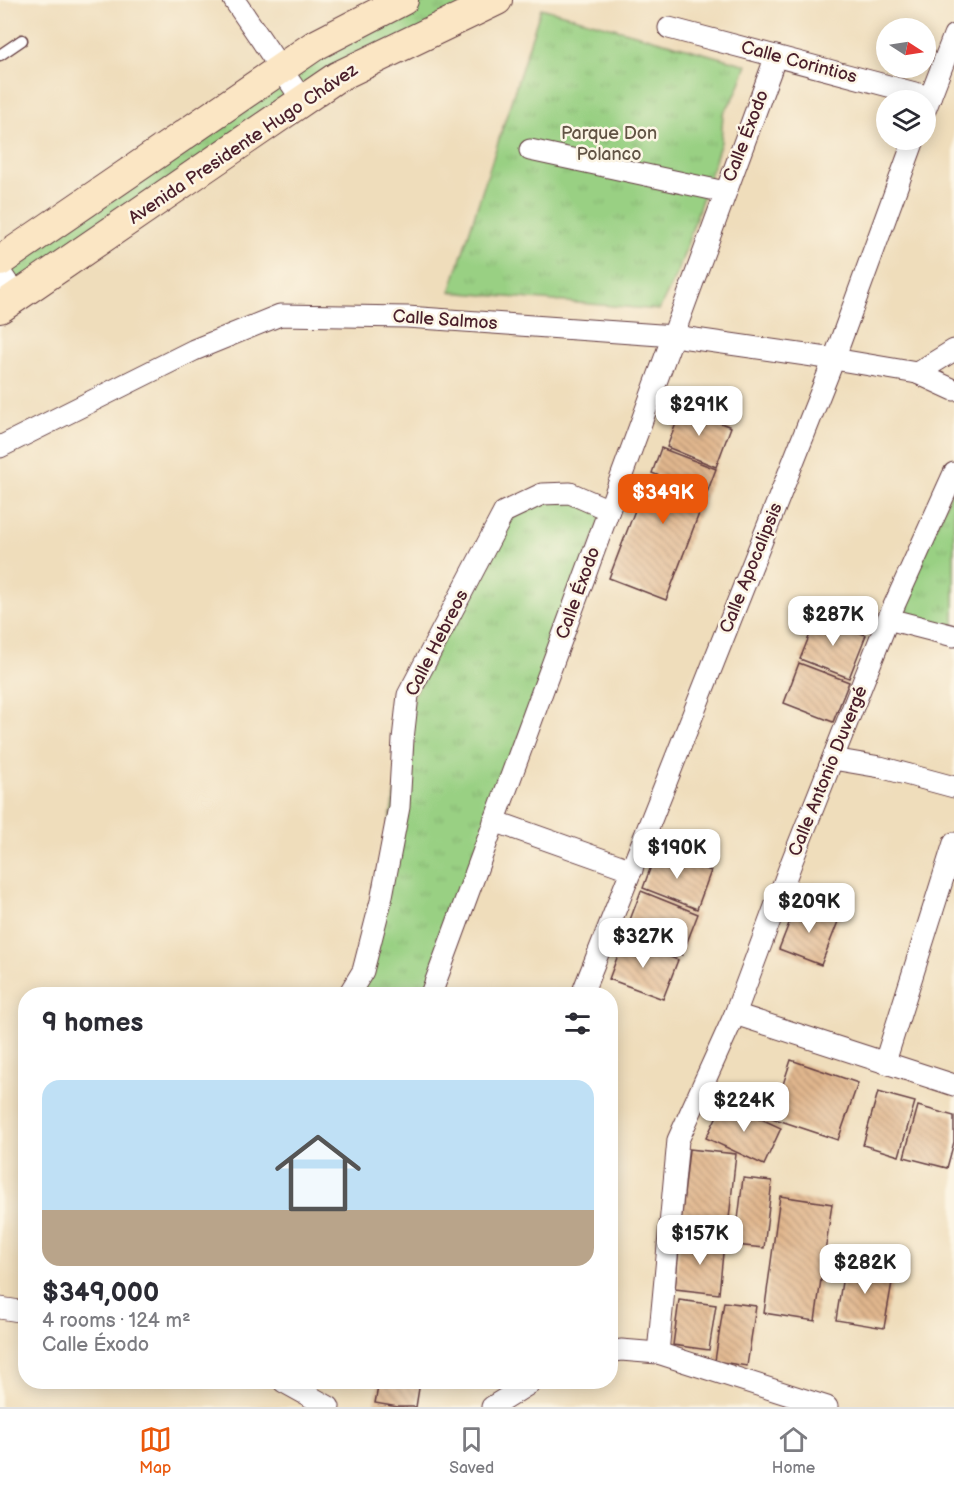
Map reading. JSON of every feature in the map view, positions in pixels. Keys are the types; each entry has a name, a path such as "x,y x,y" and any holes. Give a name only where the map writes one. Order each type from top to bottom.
{"main road":[{"name":"Avenida Presidente Hugo Chávez","path":"8,302 337,77 497,0"},
{"path":"0,261 314,46 396,1"}],"street":[{"path":"234,0 303,101"},
{"name":"Calle Corintios","path":"669,27 888,90"},
{"path":"933,90 954,35"},
{"name":"Calle Éxodo","path":"434,987 776,56"},
{"path":"530,150 725,192"},
{"name":"Calle Apocalipsis","path":"585,987 834,359 910,150"},
{"path":"0,272 8,302"},
{"name":"Calle Salmos","path":"0,447 194,350 280,315 407,316 674,336 917,373 954,390"},
{"path":"917,373 954,350"},
{"name":"Calle Antonio Duvergé","path":"658,1353 678,1140 735,1014 792,861 888,619 954,473"},
{"name":"Calle Hebreos","path":"353,987 363,971 381,901 399,807 408,695 504,512 542,494 551,493 570,493 609,510"},
{"path":"888,619 954,636"},
{"path":"833,759 880,767 954,787"},
{"path":"494,821 632,870"},
{"path":"885,1062 954,843"},
{"path":"735,1014 954,1085"},
{"path":"0,1308 18,1311"},
{"path":"618,1351 658,1353 827,1407"},
{"path":"297,1389 329,1407"},
{"path":"492,1407 521,1389"}],"lane":[{"path":"0,55 22,40"}],"green space":[{"path":"429,0 500,0 333,77 0,312 0,266 312,51"},
{"name":"Parque Don Polanco","path":"541,8 747,65 736,94 723,114 721,142 679,269 659,310 450,292"},
{"path":"954,485 954,629 898,614"},
{"path":"570,498 603,513 428,987 357,987 414,695 510,516 543,500"}],"building":[{"path":"682,408 731,427 716,467 667,447"},
{"path":"661,448 716,469 666,600 609,578 642,492 654,497 662,477 652,473"},
{"path":"817,617 866,635 849,678 800,659"},
{"path":"799,663 849,682 833,722 784,703"},
{"path":"657,850 711,871 697,909 643,888"},
{"path":"641,891 698,914 682,955 625,933"},
{"path":"797,903 839,919 821,965 779,949"},
{"path":"624,939 678,960 663,999 609,979"},
{"path":"791,1060 858,1083 838,1140 772,1118"},
{"path":"878,1092 915,1102 899,1156 863,1145"},
{"path":"724,1102 781,1128 764,1165 706,1138"},
{"path":"918,1106 954,1116 954,1142 947,1168 904,1157"},
{"path":"689,1149 736,1154 728,1228 681,1223"},
{"path":"743,1178 772,1181 764,1248 735,1245"},
{"path":"780,1196 832,1204 815,1321 764,1313"},
{"path":"680,1238 724,1243 719,1294 675,1289"},
{"path":"845,1263 894,1271 884,1328 836,1320"},
{"path":"679,1300 716,1305 709,1350 673,1345"},
{"path":"724,1302 756,1306 747,1366 715,1361"},
{"path":"378,1389 419,1389 416,1407 375,1403"}]}
